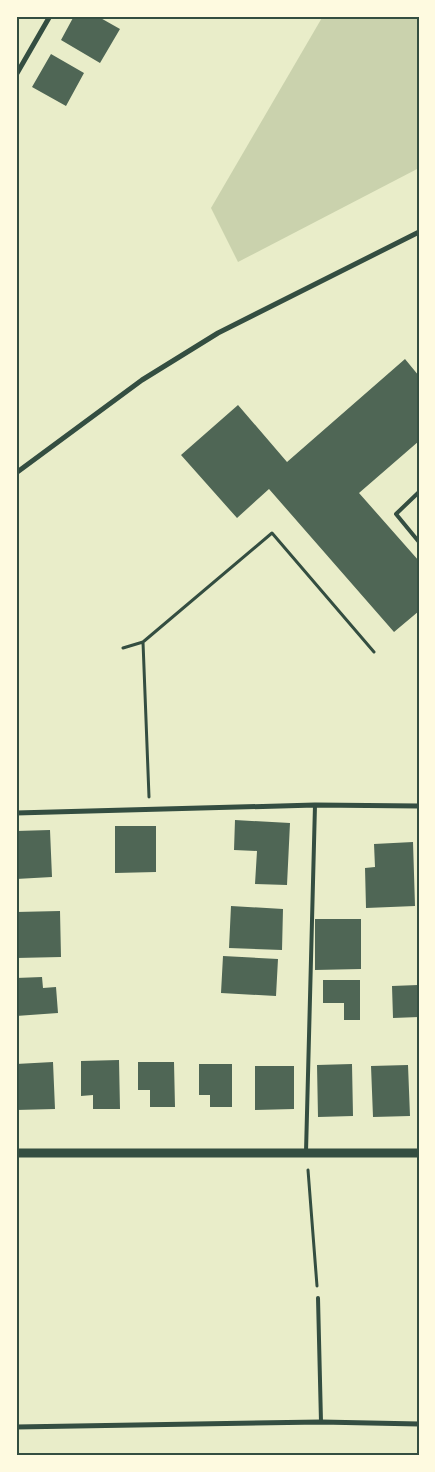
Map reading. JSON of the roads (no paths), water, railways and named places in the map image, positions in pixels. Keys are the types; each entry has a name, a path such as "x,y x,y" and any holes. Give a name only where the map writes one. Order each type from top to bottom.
{"street":[{"path":"16,75 50,16"},
{"path":"16,473 142,380 218,333 419,232"},
{"path":"16,813 315,805 419,806"},
{"path":"16,1153 419,1153"},
{"path":"16,1427 321,1422 419,1424"}],"lane":[{"path":"419,492 396,514 419,542"},
{"path":"306,1152 315,805"},
{"path":"318,1298 321,1422"}]}
